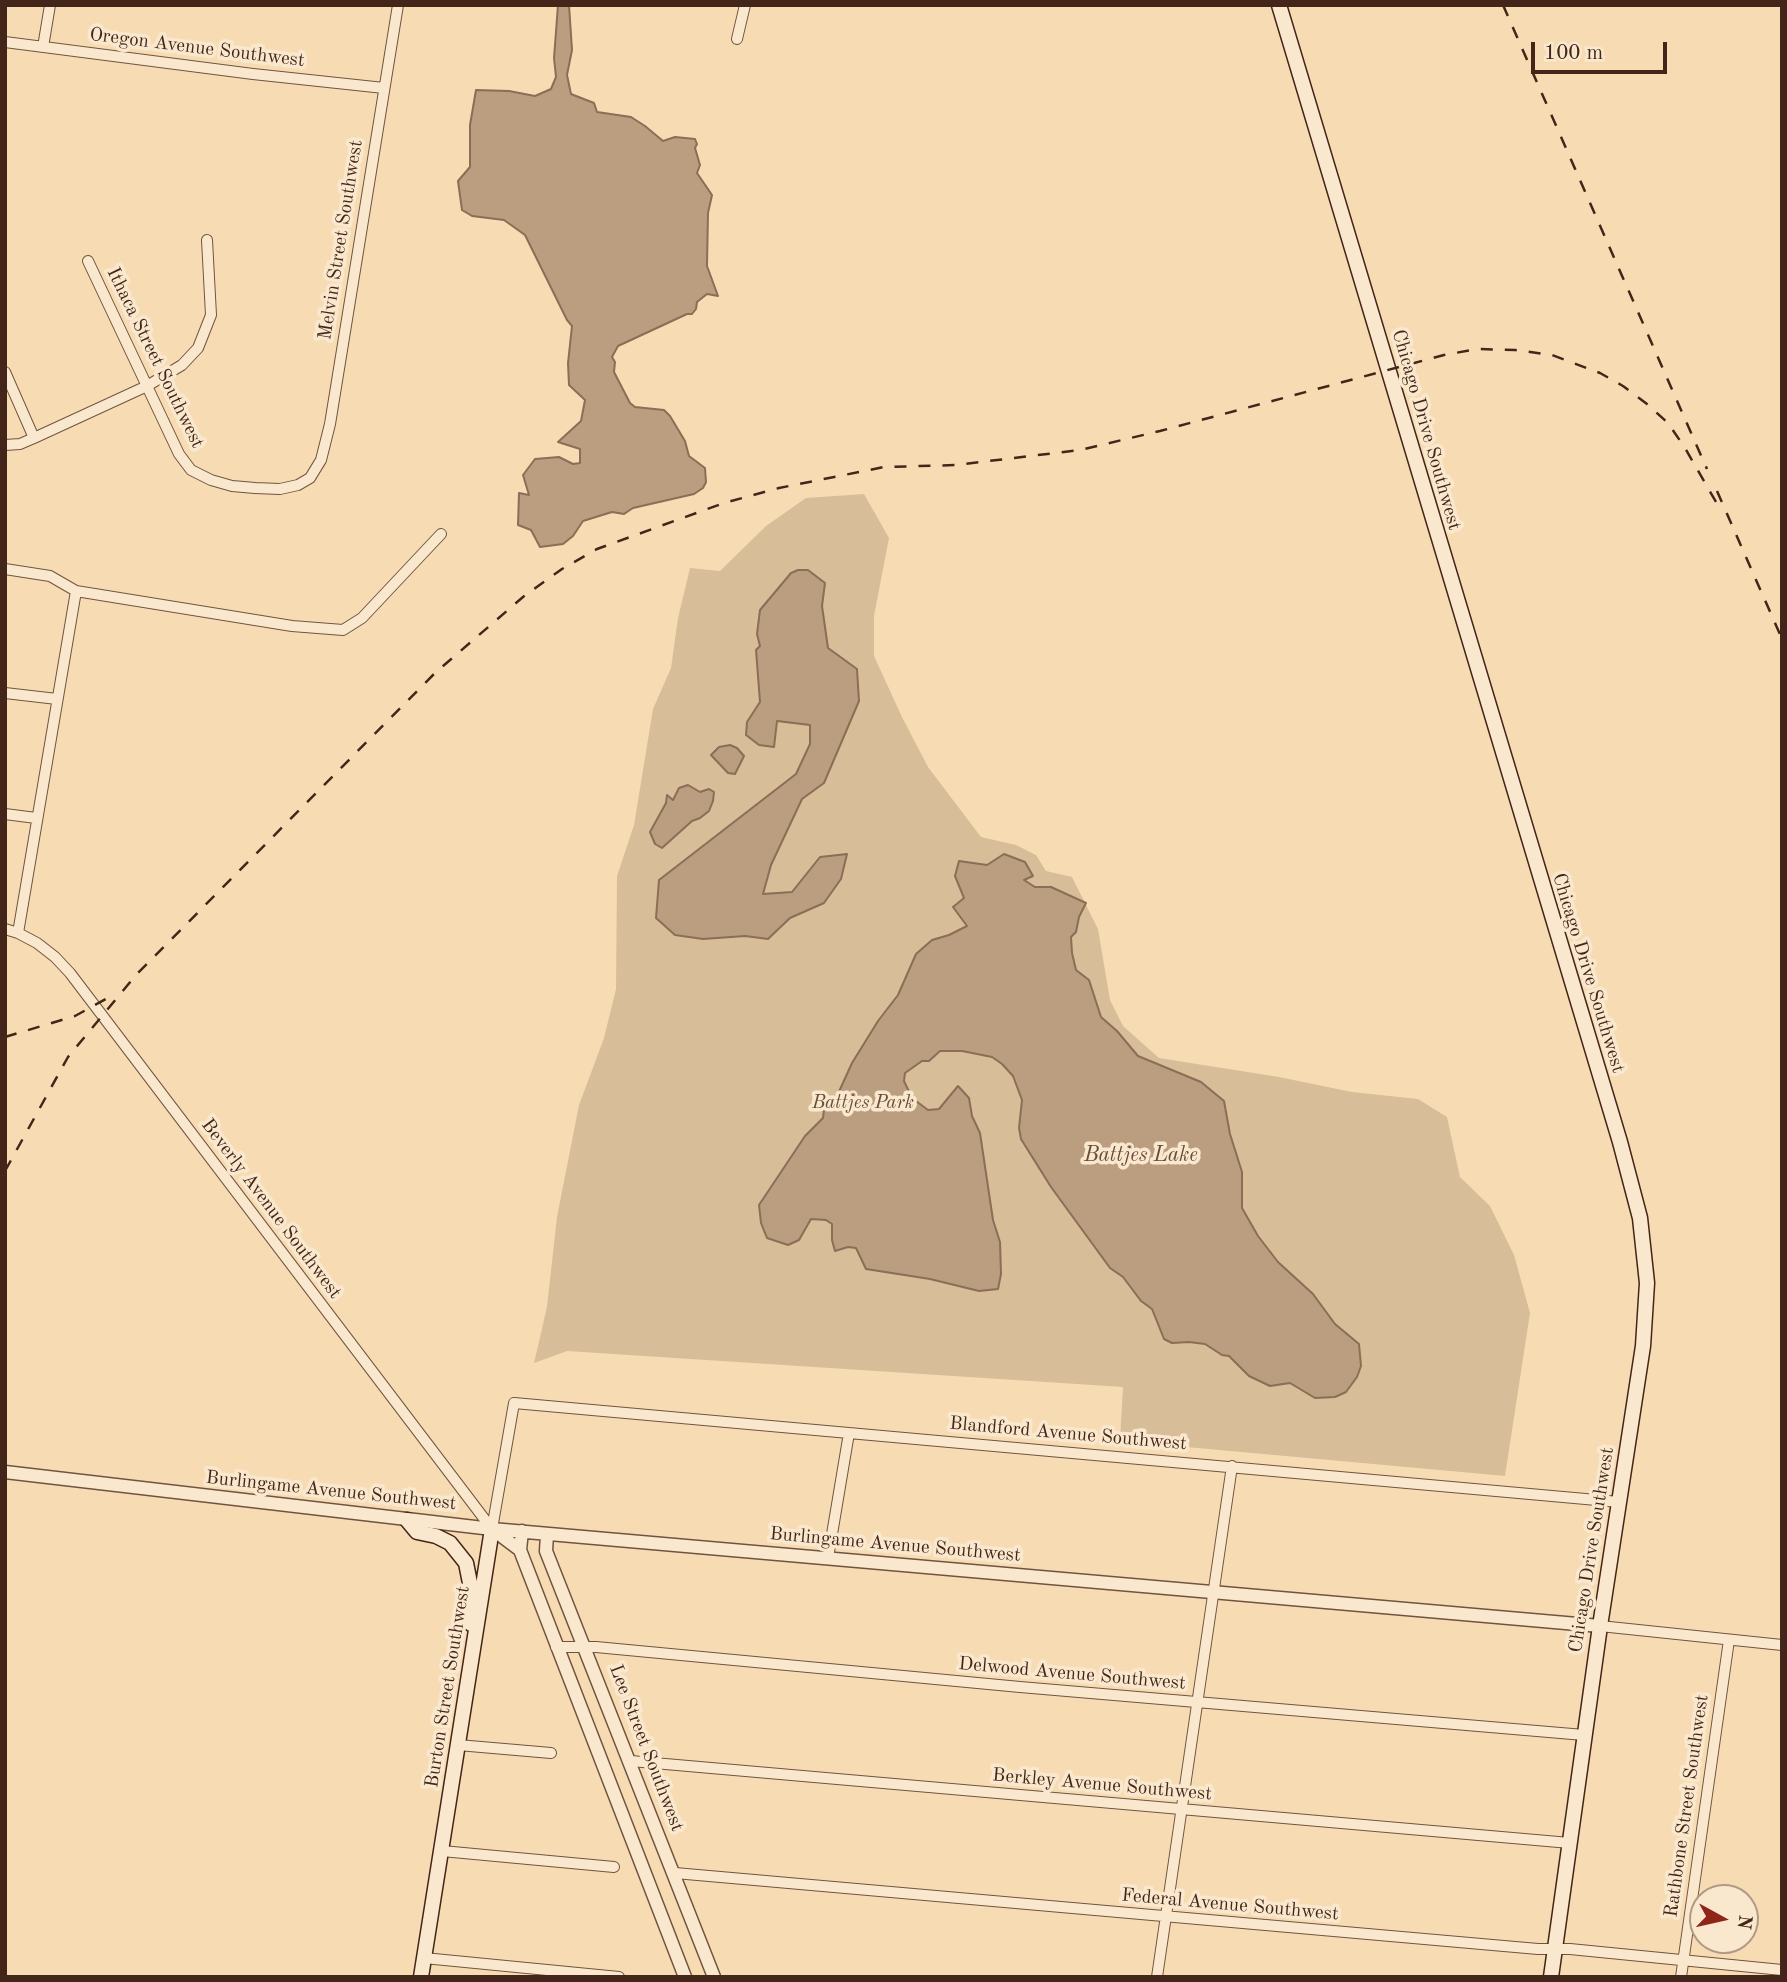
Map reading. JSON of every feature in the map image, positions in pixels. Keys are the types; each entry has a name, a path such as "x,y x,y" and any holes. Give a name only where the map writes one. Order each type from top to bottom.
{"main road":[{"name":"Chicago Drive Southwest","path":"1279,5 1636,1198 1644,1248 1647,1299 1643,1346 1584,1735 1551,1977"},
{"path":"407,1520 417,1532 436,1536 450,1543 466,1563 474,1643"},
{"name":"Burton Street Southwest","path":"421,1977 492,1529"}],"street":[{"path":"43,47 50,5"},
{"name":"Melvin Street Southwest","path":"310,478 321,460 330,424 398,5"},
{"path":"737,39 745,5"},
{"name":"Oregon Avenue Southwest","path":"5,42 384,88"},
{"path":"5,445 20,444 147,386 181,365 198,348 212,316 207,240"},
{"name":"Ithaca Street Southwest","path":"88,261 180,454 191,470 232,486 280,489 298,485 310,478"},
{"path":"5,372 34,438"},
{"path":"5,569 50,576 76,591 292,625 343,630 362,618 441,534"},
{"path":"18,933 76,591"},
{"path":"5,693 57,699"},
{"path":"5,814 36,818"},
{"name":"Beverly Avenue Southwest","path":"5,929 18,933 55,957 70,974 492,1529"},
{"name":"Blandford Avenue Southwest","path":"514,1403 1619,1502"},
{"name":"Burton Street Southwest","path":"492,1529 514,1403"},
{"path":"828,1558 849,1433"},
{"path":"1157,1977 1232,1466"},
{"name":"Burlingame Avenue Southwest","path":"5,1472 492,1529 1600,1626 1782,1645"},
{"path":"492,1529 520,1550"},
{"path":"522,1531 520,1550 685,1977"},
{"name":"Lee Street Southwest","path":"547,1534 546,1551 586,1646 715,1977"},
{"name":"Rathbone Street Southwest","path":"1681,1977 1729,1640"},
{"name":"Delwood Avenue Southwest","path":"556,1647 586,1646 1584,1735"},
{"path":"458,1745 551,1753"},
{"name":"Berkley Avenue Southwest","path":"631,1761 1570,1843"},
{"path":"442,1851 614,1867"},
{"name":"Federal Avenue Southwest","path":"675,1873 1782,1970"},
{"path":"424,1958 619,1977"}],"green space":[{"name":"Battjes Park","path":"864,494 889,538 874,616 874,656 902,717 928,767 981,837 1016,845 1036,855 1046,871 1072,877 1098,929 1110,1000 1123,1026 1159,1058 1279,1077 1352,1092 1418,1099 1447,1117 1460,1177 1490,1206 1514,1255 1530,1313 1505,1476 1120,1441 1123,1387 567,1351 534,1363 547,1307 557,1217 579,1105 604,1038 616,989 617,876 634,825 653,709 671,668 678,618 690,568 720,571 766,526 806,498"}],"water":[{"path":"558,5 569,5 572,50 567,75 571,94 594,103 597,112 631,117 663,141 675,137 695,139 700,165 697,173 712,195 708,213 707,266 718,296 707,294 697,302 692,314 618,346 612,357 615,362 614,372 630,403 635,407 664,410 670,416 685,441 689,456 705,468 706,482 703,488 694,494 633,508 624,514 612,512 583,521 573,536 563,544 540,547 531,530 518,525 519,493 529,495 523,475 535,459 559,457 573,464 580,463 580,449 558,442 581,421 585,400 569,385 568,363 572,326 525,235 504,220 472,216 462,210 458,181 470,167 470,125 476,90 509,91 535,96 551,89 556,77 554,58"},
{"path":"808,570 825,583 822,606 828,648 857,669 859,701 824,783 802,799 771,865 763,894 792,892 820,857 847,854 841,879 824,903 790,918 768,939 745,936 703,939 675,935 656,918 659,880 796,774 810,744 810,725 777,721 774,747 759,745 746,735 747,722 760,702 756,650 760,646 757,634 760,610 791,573"},
{"path":"730,745 744,756 735,774 728,773 711,755 719,747"},
{"path":"688,785 700,792 709,789 714,792 709,811 692,821 662,848 655,844 650,832 666,803 667,795 673,800 679,788"},
{"name":"Battjes Lake","path":"1004,854 1025,862 1033,876 1024,880 1035,887 1051,887 1086,903 1076,932 1071,937 1072,953 1076,970 1089,980 1101,1017 1138,1056 1201,1082 1224,1101 1230,1134 1242,1172 1242,1208 1258,1236 1278,1262 1313,1294 1335,1324 1359,1344 1361,1366 1346,1392 1335,1397 1315,1398 1290,1383 1270,1386 1249,1376 1229,1356 1222,1355 1205,1344 1172,1343 1164,1339 1152,1309 1141,1301 1123,1277 1110,1268 1051,1187 1021,1139 1019,1128 1022,1100 1013,1076 992,1057 962,1051 940,1051 929,1061 922,1061 905,1073 904,1081 912,1098 928,1110 939,1109 958,1086 969,1098 972,1116 980,1133 993,1220 1000,1242 1001,1274 998,1289 979,1291 930,1279 866,1269 856,1248 848,1247 835,1251 832,1224 826,1220 811,1219 799,1240 788,1245 767,1238 761,1223 759,1205 805,1136 823,1118 825,1101 837,1096 852,1063 898,995 916,954 932,940 967,926 953,907 964,898 955,876 959,861 987,865"}],"railway":[{"path":"1503,5 1707,469"},
{"path":"5,1171 68,1057 136,975 435,673 523,597 562,569 597,549 724,503 779,488 884,467 956,465 1080,450 1444,355 1477,349 1552,355 1600,373 1623,386 1668,423 1716,502"},
{"path":"1717,491 1782,639"},
{"path":"5,1037 75,1016 115,994"}]}
